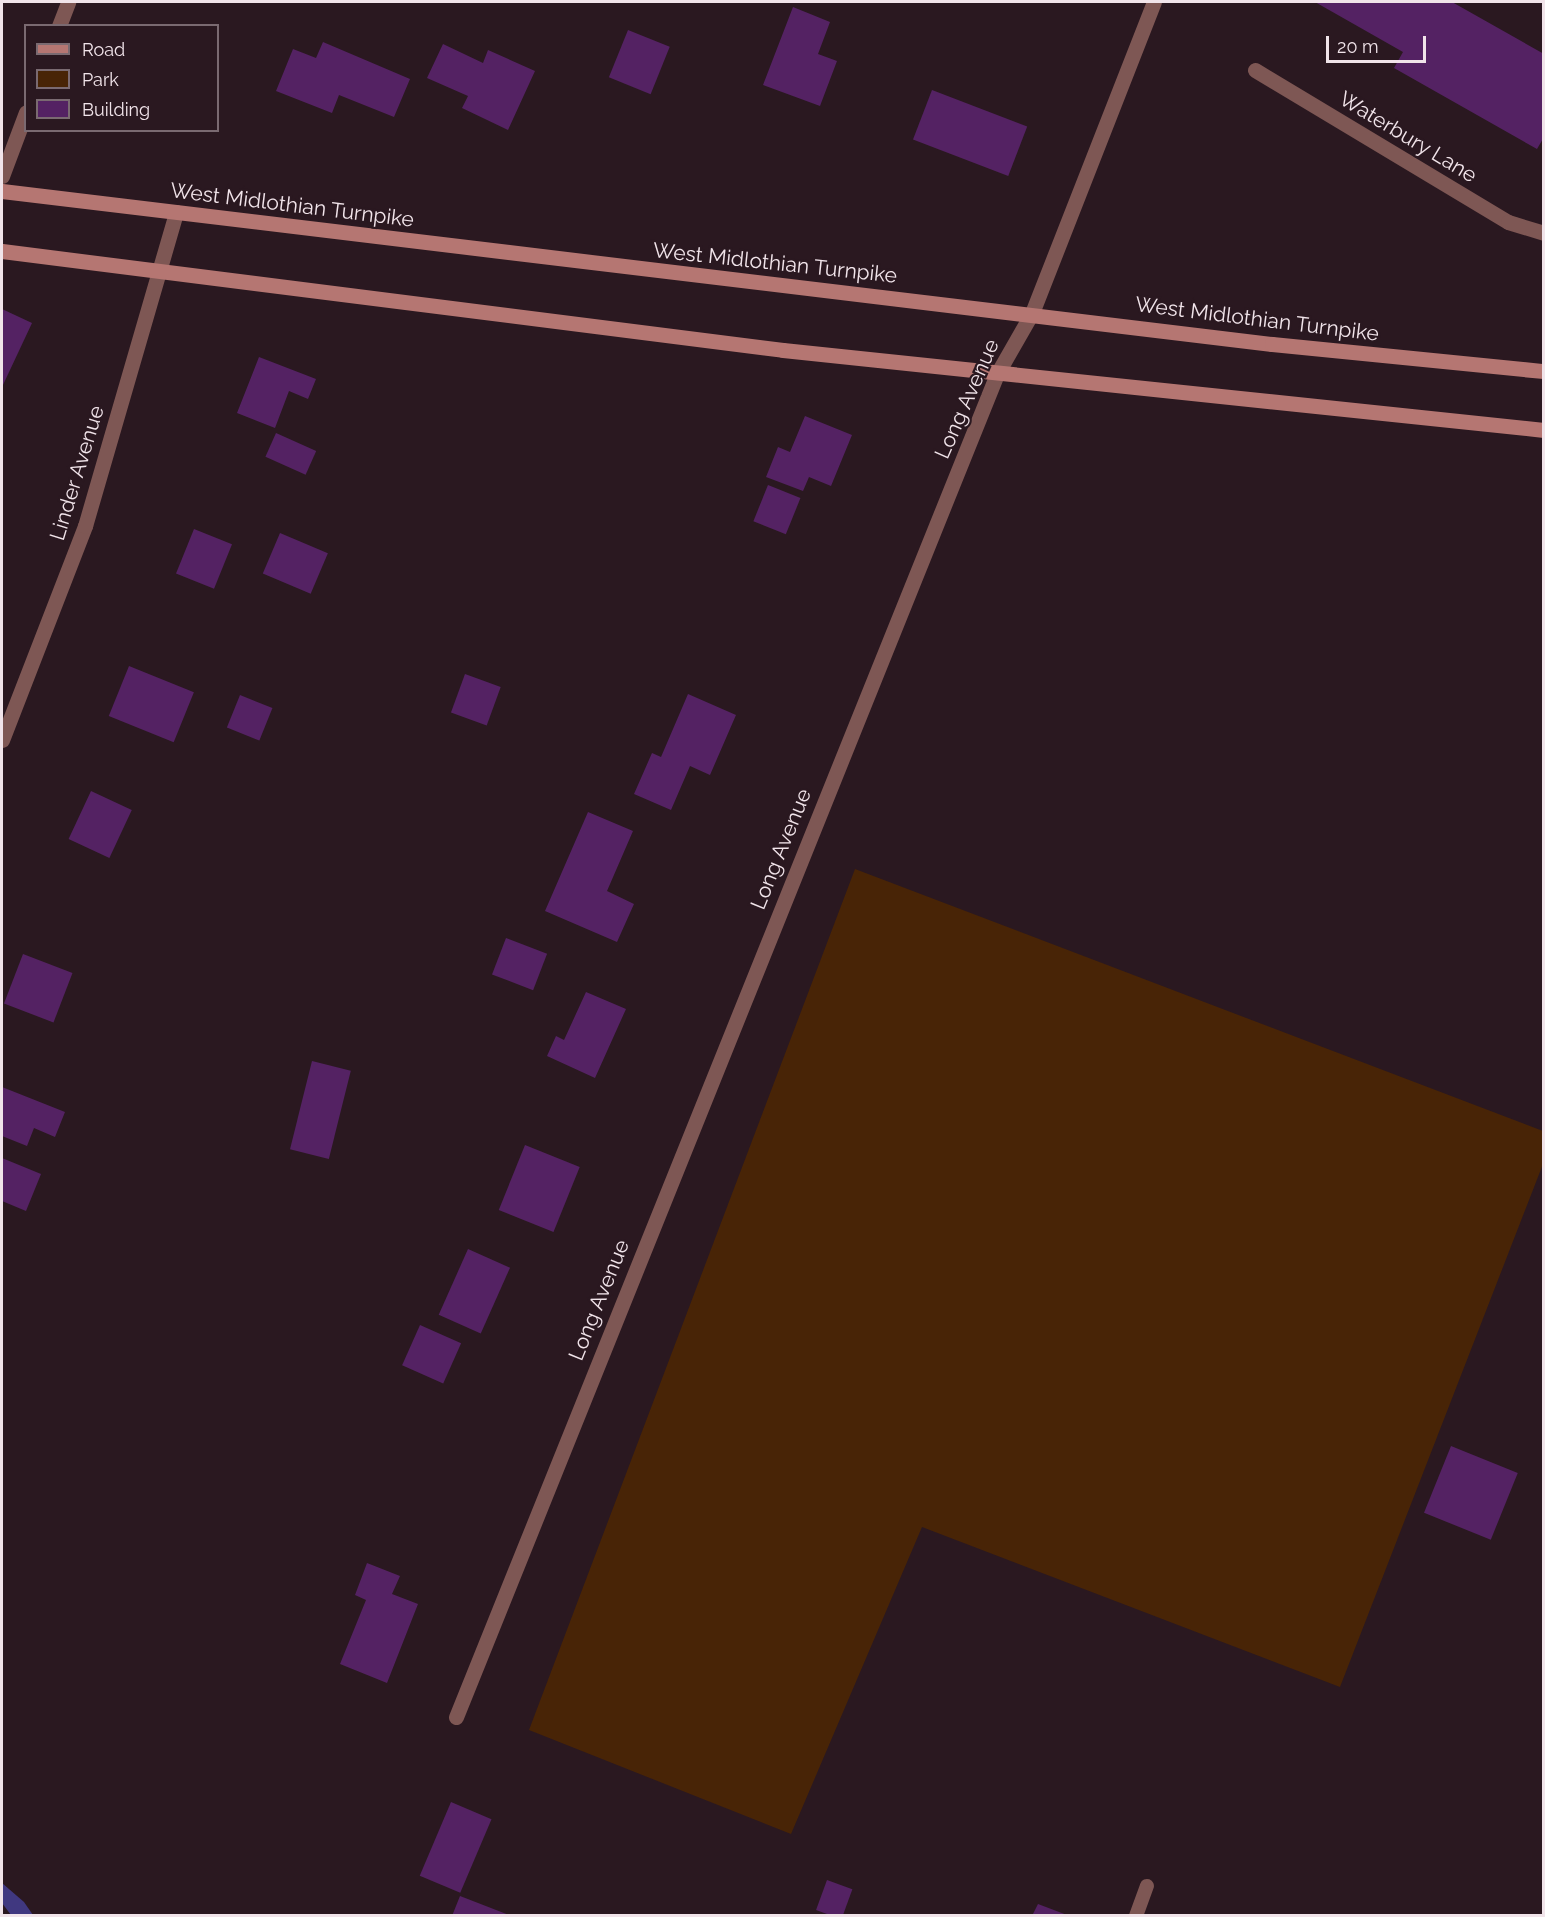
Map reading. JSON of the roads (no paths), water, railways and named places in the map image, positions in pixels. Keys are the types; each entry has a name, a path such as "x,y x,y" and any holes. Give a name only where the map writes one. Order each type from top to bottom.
{"main road":[{"name":"West Midlothian Turnpike","path":"2,191 1032,313 1272,344 1544,371"},
{"path":"2,251 997,374 1544,430"}],"street":[{"path":"59,24 68,2"},
{"name":"Long Avenue","path":"456,1716 997,374 1032,313 1154,2"},
{"name":"Waterbury Lane","path":"1255,70 1508,222 1544,233"},
{"path":"2,176 24,117"},
{"name":"Linder Avenue","path":"2,740 85,526 176,212"}],"lane":[{"path":"1136,1916 1147,1886"}]}
